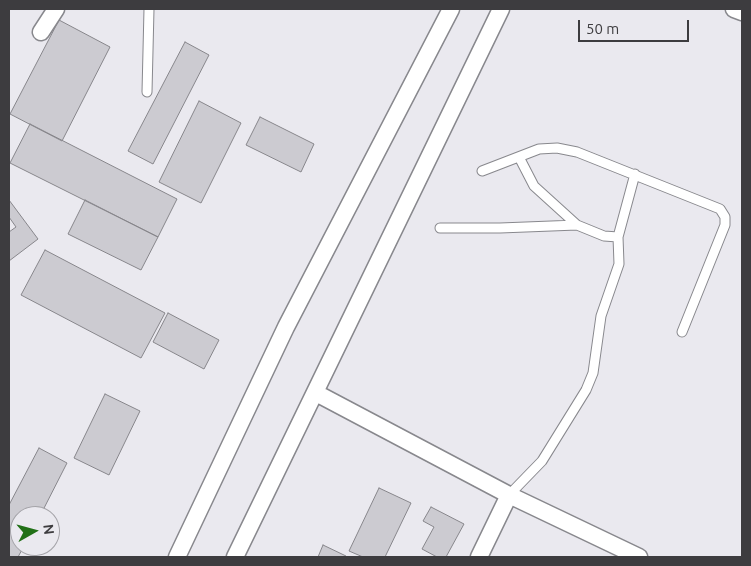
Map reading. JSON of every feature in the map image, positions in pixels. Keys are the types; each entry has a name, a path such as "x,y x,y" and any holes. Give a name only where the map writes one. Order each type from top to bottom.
{"street":[{"path":"41,32 56,9"},
{"path":"177,557 286,327 451,9"},
{"path":"235,557 502,9"},
{"path":"734,9 742,12"},
{"path":"316,393 509,495 639,557"},
{"path":"479,557 509,495"}],"lane":[{"path":"147,92 150,9"},
{"path":"482,171 539,149 558,148 577,152 720,209 725,217 725,225 682,332"},
{"path":"519,157 534,186 577,225 604,236 618,237"},
{"path":"509,495 542,461 586,390 593,373 601,316 618,264 618,237 634,174"},
{"path":"440,228 577,225"}],"building":[{"path":"59,20 110,47 62,141 10,114"},
{"path":"185,42 209,55 153,164 128,151"},
{"path":"199,101 241,123 201,203 159,182"},
{"path":"260,117 314,144 301,172 246,145"},
{"path":"30,124 177,199 158,237 10,163"},
{"path":"9,200 38,239 9,261 9,232 16,227 9,217"},
{"path":"85,200 158,237 141,270 68,234"},
{"path":"45,250 165,313 141,358 21,295"},
{"path":"168,313 219,340 204,369 153,342"},
{"path":"105,394 140,411 109,475 74,458"},
{"path":"39,448 67,463 45,506 10,506 10,556 18,557 9,557 9,505"},
{"path":"379,488 411,503 385,557 363,557 349,551"},
{"path":"431,507 464,524 446,557 437,557 422,549 434,527 423,521"},
{"path":"323,545 346,556 346,557 318,557"}]}
